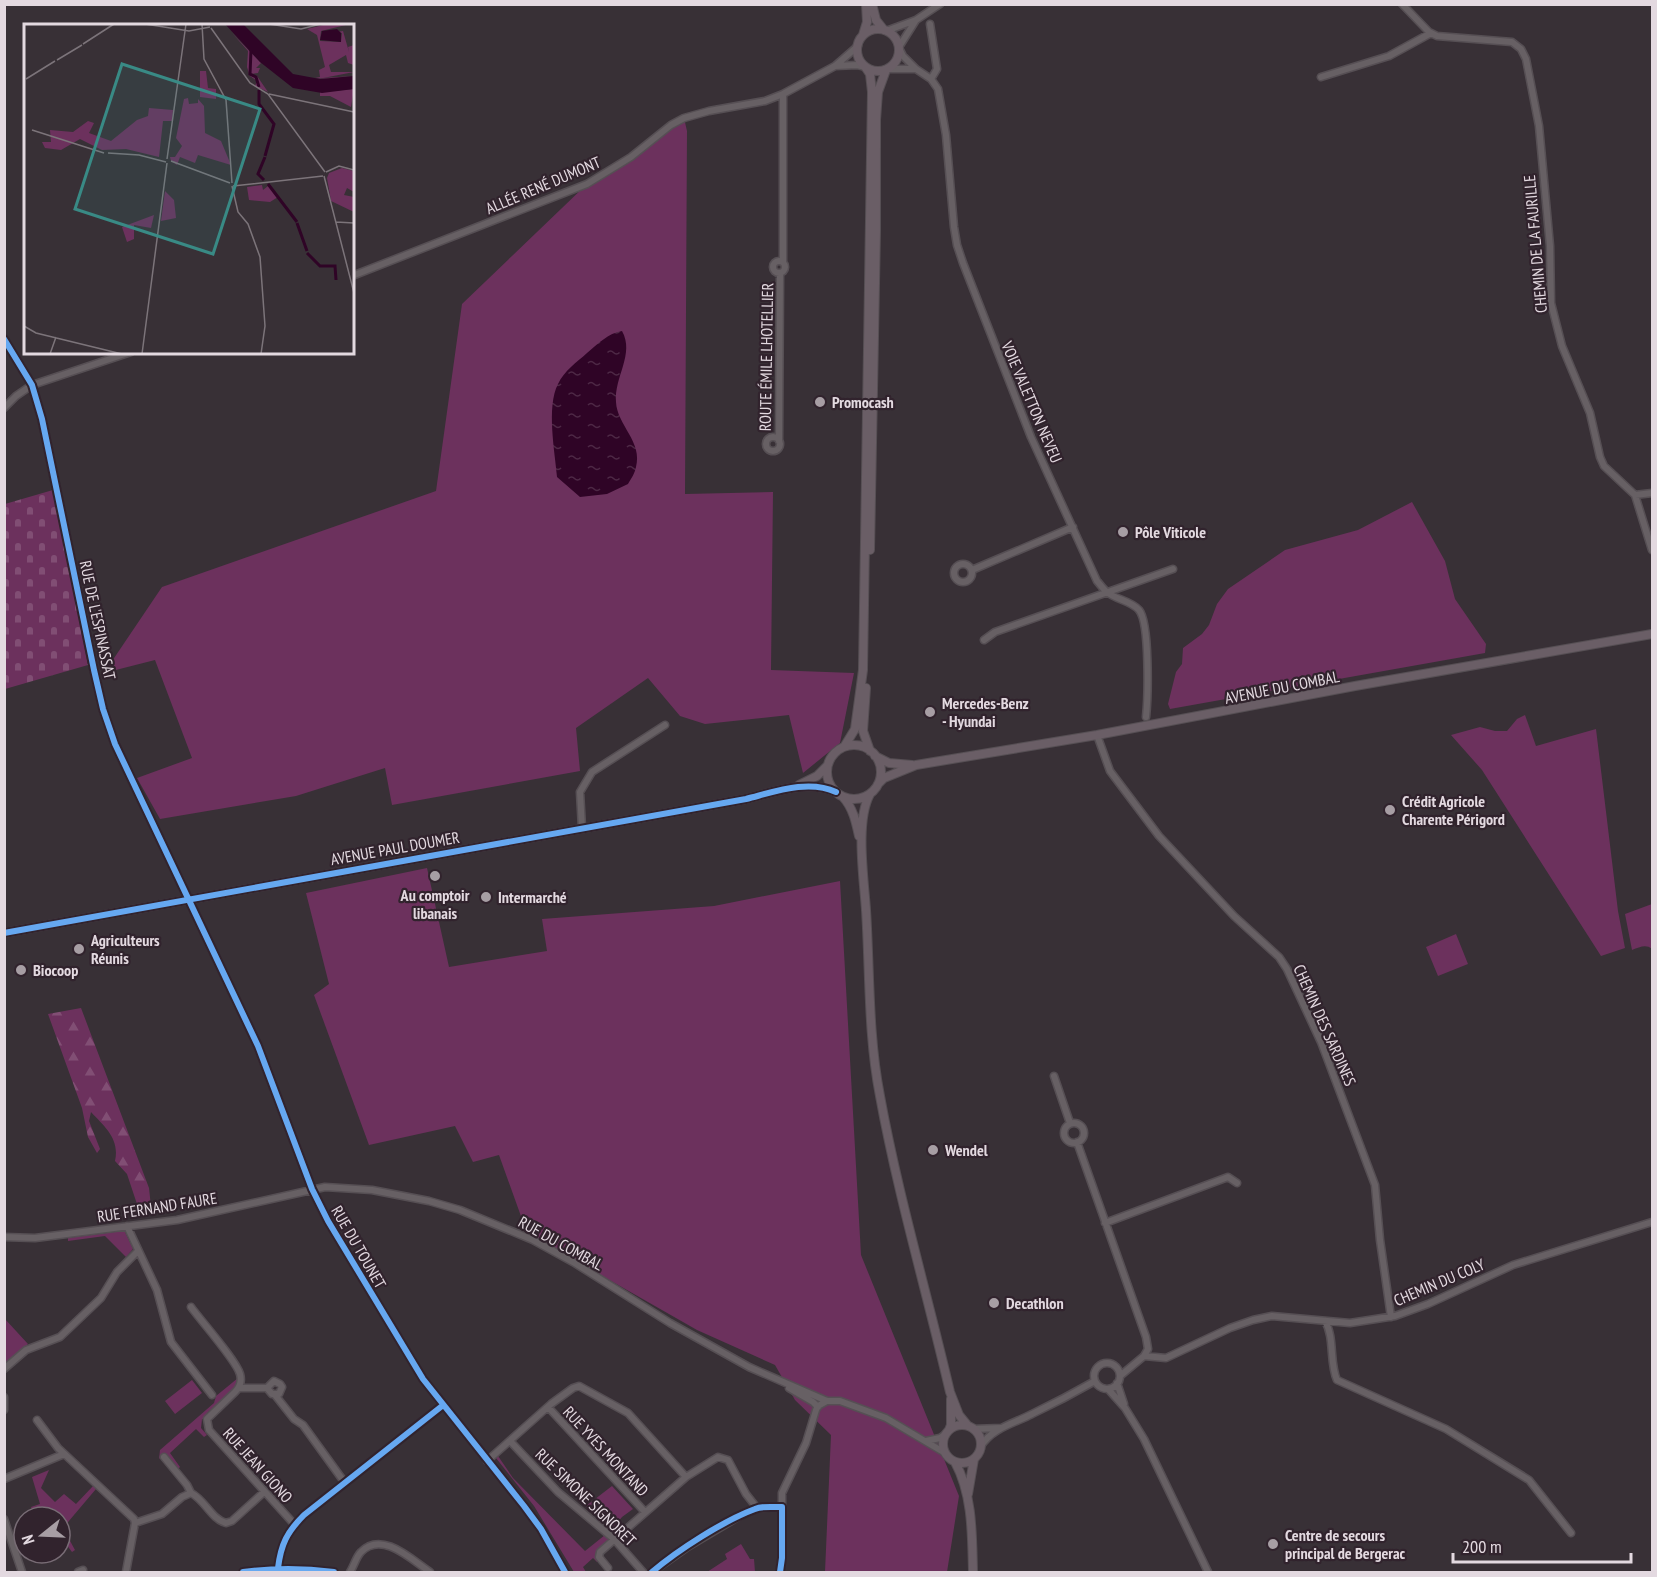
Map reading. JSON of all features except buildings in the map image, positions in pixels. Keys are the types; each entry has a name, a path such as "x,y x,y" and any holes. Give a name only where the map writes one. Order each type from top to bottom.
{"main road":[{"path":"862,852 854,816 848,802 828,780 828,766 831,758 844,747 855,729 863,670 872,92 870,75 858,58 858,46 867,22 866,4"},
{"path":"872,4 876,20 885,31 894,37 899,48 897,60 887,70 878,92 876,120 868,643 863,731 880,770 878,784"},
{"path":"863,36 873,30 885,31"},
{"path":"866,68 876,71 887,70"},
{"name":"AVENUE DU COMBAL","path":"916,765 1097,735 1355,686 1653,634"},
{"path":"844,747 858,746 889,763 916,765"},
{"path":"916,765 884,778 870,794 862,816 862,852 874,1055 880,1096 900,1190 950,1392 959,1415 981,1440 981,1446 974,1459 968,1498 973,1572"},
{"path":"790,789 817,776 828,766"},
{"path":"790,789 820,786 852,799 870,794"},
{"name":"AVENUE PAUL DOUMER","path":"4,933 189,901 790,789"},
{"path":"950,1392 951,1417 943,1447 945,1453 955,1462 968,1498"},
{"path":"947,1432 958,1425 971,1427"},
{"path":"955,1462 968,1462 974,1459"}],"street":[{"path":"885,31 916,20 940,4"},
{"path":"1321,77 1389,56 1431,33 1402,4"},
{"path":"916,20 899,48 903,56 916,69 931,79"},
{"name":"VOIE VALETTON NEVEU","path":"930,24 937,69 931,79 938,89 941,103 954,227 960,254 1030,437 1097,581 1108,593"},
{"name":"CHEMIN DE LA FAURILLE","path":"1431,33 1437,36 1512,42 1521,50 1526,59 1539,126 1550,246 1551,303 1562,346 1590,413 1604,466 1635,495 1653,550"},
{"name":"ALLÉE RENÉ DUMONT","path":"354,275 587,184 631,157 671,125 684,118 783,94 835,66 858,46"},
{"path":"835,66 866,68"},
{"path":"887,70 916,69"},
{"name":"ROUTE ÉMILE LHOTELLIER","path":"779,441 780,273 774,269 774,264 778,261 783,262 783,94"},
{"name":"RUE DE L'ESPINASSAT","path":"4,339 32,385 42,419 103,709 115,744 189,901"},
{"path":"4,408 32,385 125,354"},
{"path":"1635,495 1653,493"},
{"path":"972,570 1073,527"},
{"path":"984,640 995,632 1173,569"},
{"path":"1108,593 1133,604 1142,613 1146,636 1146,713"},
{"path":"582,828 580,792 592,772 665,725"},
{"name":"CHEMIN DES SARDINES","path":"1097,735 1110,771 1159,836 1234,916 1279,957 1287,969 1321,1042 1375,1185 1391,1317"},
{"name":"RUE DU TOUNET","path":"189,901 258,1046 320,1207 348,1258 407,1355 442,1406 541,1529 565,1572"},
{"path":"1054,1076 1070,1123"},
{"path":"1070,1123 1079,1124 1084,1131 1082,1139 1077,1142 1069,1142 1064,1135 1064,1129 1070,1123"},
{"path":"1077,1142 1146,1337 1148,1349 1144,1356 1132,1364 1108,1389"},
{"path":"1106,1223 1228,1176 1237,1183"},
{"name":"RUE DU COMBAL","path":"312,1189 335,1187 372,1190 429,1201 501,1226 573,1262 670,1323 776,1380 818,1407"},
{"name":"RUE FERNAND FAURE","path":"4,1237 35,1238 208,1214 312,1189"},
{"name":"CHEMIN DU COLY","path":"1144,1356 1166,1358 1230,1328 1272,1316 1363,1322 1391,1317 1428,1304 1513,1265 1653,1222"},
{"path":"127,1226 157,1290 171,1342 212,1395"},
{"path":"4,1369 26,1350 60,1337 101,1298 117,1272 138,1251"},
{"path":"191,1307 237,1367 241,1380 239,1388 267,1388 274,1381 280,1384 281,1390 275,1395"},
{"path":"1325,1321 1328,1326 1331,1358 1337,1380 1446,1429 1528,1480 1571,1533"},
{"path":"1132,1364 1122,1366 1110,1363 1099,1366 1094,1374 1095,1381 1099,1386 1108,1389 1125,1408 1154,1459 1208,1572"},
{"path":"1115,1365 1125,1408"},
{"name":"RUE DU COMBAL","path":"776,1380 827,1401 840,1401 886,1418 945,1453"},
{"path":"981,1446 1001,1428 1095,1381"},
{"path":"487,1461 548,1407 576,1386 584,1387 628,1413 686,1477"},
{"name":"RUE JEAN GIONO","path":"239,1388 210,1415 207,1423 213,1435 294,1524"},
{"path":"267,1388 294,1419 303,1425 345,1483"},
{"path":"4,1397 4,1410"},
{"path":"780,1572 782,1493 806,1443 818,1407 827,1401"},
{"path":"278,1568 281,1548 294,1524 442,1406"},
{"name":"RUE YVES MONTAND","path":"548,1407 645,1512"},
{"path":"37,1420 51,1441 130,1514 135,1523 126,1572"},
{"path":"971,1427 1001,1428"},
{"path":"926,1441 934,1440 947,1432"},
{"name":"RUE SIMONE SIGNORET","path":"511,1442 558,1492 614,1539 643,1572"},
{"path":"4,1479 64,1454"},
{"path":"164,1457 191,1493 216,1518 226,1523 232,1521 264,1492"},
{"path":"608,1568 599,1555 614,1539 686,1477 712,1460 722,1457 728,1460 746,1494 757,1508"},
{"path":"135,1523 162,1514 185,1494 191,1493"},
{"path":"652,1572 716,1529 757,1508 782,1507"},
{"path":"4,1519 22,1572"},
{"path":"350,1572 363,1550 370,1545 380,1543 389,1545 430,1572"},
{"path":"243,1572 278,1568 333,1572"}],"green space":[{"path":"684,118 687,131 685,494 773,492 771,670 854,673 840,743 803,773 789,715 705,724 680,716 648,678 576,728 580,771 392,805 385,768 296,796 160,819 137,778 192,758 155,660 104,673 162,587 436,491 462,304 587,184"},
{"path":"53,490 88,665 5,689 5,504"},
{"path":"1412,502 1445,561 1455,599 1486,644 1485,653 1170,709 1168,704 1176,672 1182,664 1183,648 1202,634 1209,625 1217,604 1228,589 1285,550 1358,530"},
{"path":"1525,715 1536,746 1596,729 1618,911 1625,948 1601,956 1482,770 1451,735 1480,727 1507,731 1517,719"},
{"path":"427,868 449,967 547,951 542,919 714,906 840,881 861,1255 959,1496 947,1572 825,1572 831,1435 795,1400 775,1365 697,1330 527,1233 499,1155 473,1162 455,1126 369,1145 314,995 329,984 306,893"},
{"path":"1652,904 1652,949 1645,946 1632,950 1625,914"},
{"path":"1456,934 1468,964 1438,976 1426,947"},
{"path":"81,1008 149,1188 151,1207 139,1210 127,1174 115,1161 113,1140 106,1128 91,1112 89,1121 100,1149 97,1153 88,1137 82,1108 48,1014"},
{"path":"125,1232 133,1249 126,1257 105,1236 68,1241 68,1238"},
{"path":"5,1319 28,1344 6,1363 4,1358"},
{"path":"238,1378 235,1389 207,1413 206,1419 202,1419 201,1428 207,1435 204,1437 196,1429 170,1453 180,1467 178,1469 165,1454 159,1459 160,1450 214,1403 216,1396"},
{"path":"192,1380 202,1393 175,1414 165,1401"},
{"path":"498,1456 513,1478 585,1551 605,1535 610,1539 597,1551 597,1562 593,1558 583,1567 586,1572 574,1572 534,1506 496,1458"},
{"path":"49,1470 41,1488 55,1502 64,1494 76,1504 93,1486 96,1489 72,1517 72,1505 37,1505 40,1504 32,1477"},
{"path":"612,1486 633,1509 613,1528 586,1506"},
{"path":"741,1544 750,1559 754,1559 755,1572 707,1572 727,1559 725,1554"}],"water":[{"path":"622,331 626,348 616,402 617,410 636,450 635,469 628,484 607,494 580,497 557,477 552,430 554,394 561,379 571,367 603,339"}],"cycle path":[{"path":"4,339 32,385 42,419 94,670 103,709 115,744 258,1046 312,1189 328,1221 423,1379 541,1529 565,1572"},
{"path":"4,933 746,799 779,790 814,787 836,792"},
{"path":"278,1568 286,1539 304,1515 442,1406"},
{"path":"652,1572 715,1528 742,1514 761,1507 782,1507 780,1572"},
{"path":"243,1572 288,1569 334,1572"}],"place":[{"name":"Promocash","path":"820,402"},
{"name":"Pôle Viticole","path":"1123,532"},
{"name":"Mercedes-Benz - Hyundai","path":"930,712"},
{"name":"Crédit Agricole Charente Périgord","path":"1390,810"},
{"name":"Au comptoir libanais","path":"435,876"},
{"name":"Intermarché","path":"486,897"},
{"name":"Agriculteurs Réunis","path":"79,949"},
{"name":"Biocoop","path":"21,970"},
{"name":"Wendel","path":"933,1150"},
{"name":"Decathlon","path":"994,1303"},
{"name":"Centre de secours principal de Bergerac","path":"1273,1544"}]}
